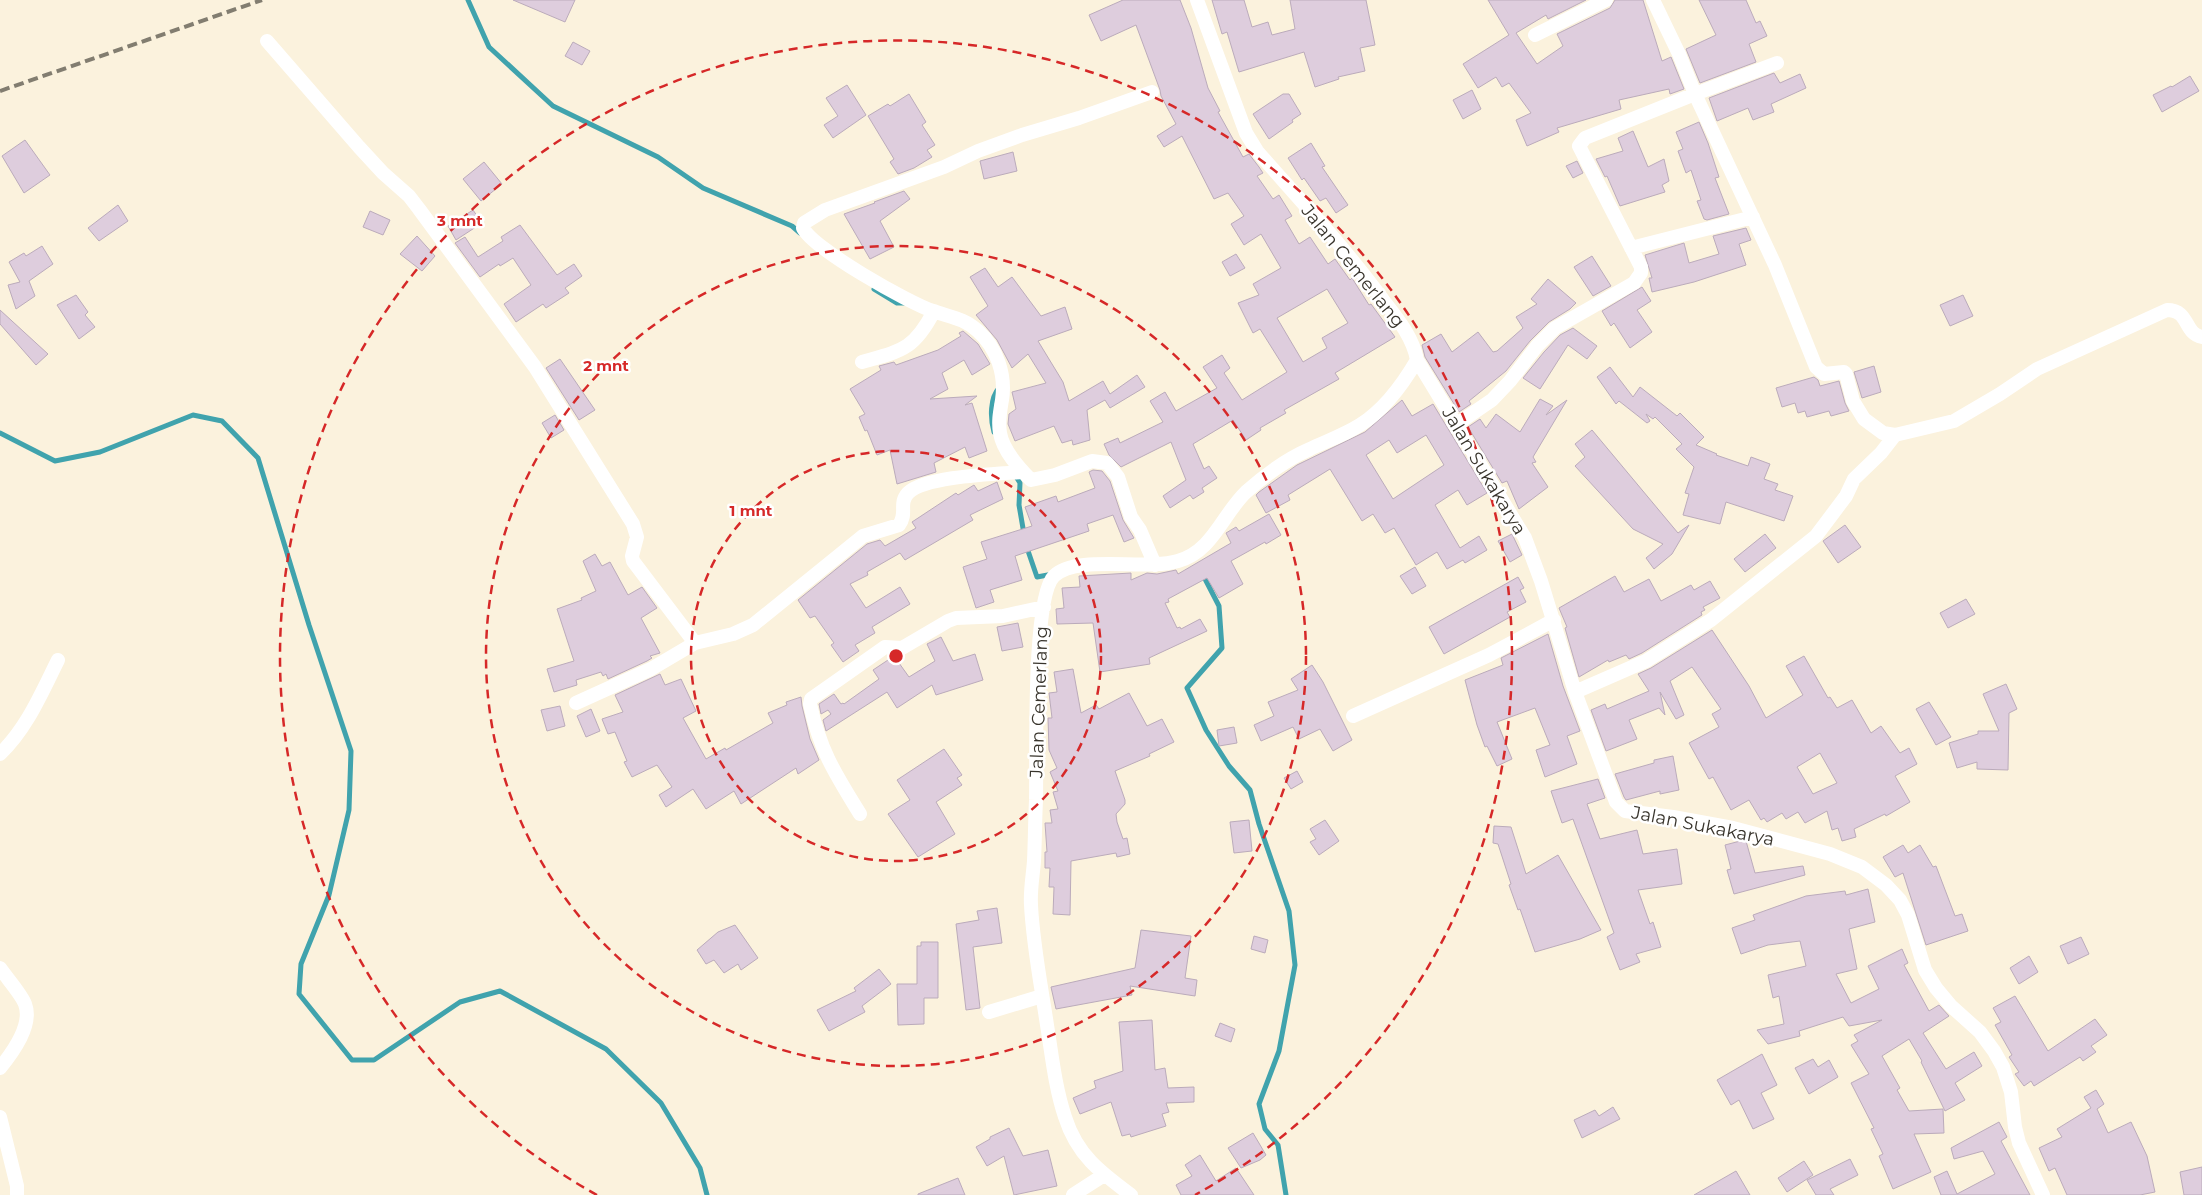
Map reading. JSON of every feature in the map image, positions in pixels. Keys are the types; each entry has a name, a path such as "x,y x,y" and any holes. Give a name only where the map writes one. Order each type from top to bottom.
{"street":[{"name":"Jalan Cemerlang","path":"1131,1195 1084,1157 1073,1138 1065,1117 1056,1081 1042,996 1031,903 1037,770 1038,672 1047,588 1052,579 1074,566 1155,565 1178,561 1192,556 1208,543 1244,494 1264,476 1310,449 1363,424 1407,378 1417,360 1416,351 1407,334 1361,270 1257,151 1246,134 1197,0"},
{"path":"1535,35 1606,0"},
{"path":"1653,0 1753,216 1816,367 1824,374 1844,372 1847,376 1853,401 1864,419 1883,433 1895,435 1954,421 2000,394 2037,369 2167,310 2175,310 2182,314 2193,333 2202,337"},
{"path":"267,41 371,160 409,196 535,367 633,524 637,537 632,556 633,561 695,643"},
{"path":"1457,424 1492,400 1510,381 1537,346 1555,328 1638,279 1641,267 1580,148 1580,142 1585,138 1777,63"},
{"path":"1152,92 978,151 944,167 825,210 804,223 805,233 813,240 880,286 934,312 958,318 979,332 992,350 1001,370 1003,383 998,418 1000,436 1006,450 1022,472 1031,480 1055,475 1092,461 1107,463 1118,477 1131,517 1140,530 1155,565"},
{"path":"1632,248 1753,216"},
{"path":"862,362 905,349 918,337 934,312"},
{"name":"Jalan Sukakarya","path":"1417,360 1525,538 1554,620 1575,692 1616,802 1625,811 1673,817 1733,828 1830,854 1862,867 1886,885 1900,900 1908,915 1925,970 1936,988 1951,1006 1980,1032 2003,1067 2011,1092 2015,1127 2019,1142 2043,1195"},
{"path":"1575,692 1646,660 1710,620 1816,536 1846,496 1854,479 1881,453 1895,435"},
{"path":"576,703 651,669 695,643 733,634 753,625 863,536 876,531 892,529 898,525 904,514 902,504 904,499 915,489 930,483 950,479 1022,472"},
{"path":"860,814 830,765 820,743 810,704 811,699 885,647 902,648 948,621 956,618 1003,616 1044,608"},
{"path":"1353,716 1489,655 1554,620"},
{"path":"0,754 15,740 32,714 58,660"},
{"path":"0,968 25,1003 27,1020 12,1053 0,1068"},
{"path":"989,1012 1042,996"},
{"path":"0,1117 17,1186 17,1195"},
{"path":"1073,1195 1104,1175"}],"building":[{"path":"513,0 575,0 565,22"},
{"path":"1123,0 1180,0 1191,28 1208,88 1220,111 1218,112 1243,157 1249,154 1259,167 1263,173 1257,176 1273,199 1279,195 1292,216 1285,220 1299,244 1310,237 1328,264 1335,259 1350,280 1352,278 1369,305 1371,304 1395,337 1335,373 1339,379 1284,410 1286,413 1260,428 1261,430 1246,440 1233,420 1193,444 1204,469 1209,466 1217,478 1202,488 1204,492 1193,499 1190,495 1170,508 1163,496 1186,480 1171,442 1121,467 1109,455 1104,444 1118,438 1120,443 1163,422 1150,401 1165,392 1176,411 1217,388 1203,367 1222,355 1230,368 1224,373 1242,400 1287,372 1260,329 1253,333 1238,303 1259,295 1253,284 1281,268 1261,234 1244,245 1231,224 1244,216 1228,193 1214,199 1182,136 1164,147 1157,136 1176,124 1161,96 1136,25 1101,41 1089,15","holes":["1327,289 1348,323 1322,338 1327,348 1303,362 1277,318"]},
{"path":"1212,0 1244,0 1252,27 1268,22 1272,35 1295,29 1290,0 1366,0 1375,45 1360,48 1365,71 1338,77 1339,79 1315,87 1304,52 1239,72 1227,32 1222,34"},
{"path":"1488,0 1586,0 1548,19 1546,15 1516,33 1537,64 1563,46 1557,34 1610,8 1615,0 1643,0 1662,61 1671,57 1684,89 1670,94 1669,89 1619,100 1621,109 1557,128 1559,132 1527,146 1516,120 1531,113 1509,83 1502,87 1496,77 1478,88 1463,64 1509,35"},
{"path":"1699,0 1746,0 1756,23 1760,21 1767,36 1749,44 1756,62 1700,83 1686,49 1716,35"},
{"path":"573,42 590,51 582,65 565,56"},
{"path":"1774,73 1780,83 1800,74 1806,88 1771,104 1774,112 1753,120 1748,108 1717,121 1709,98"},
{"path":"2190,76 2199,91 2162,112 2153,95 2172,87"},
{"path":"847,85 866,115 833,138 824,125 838,116 826,98"},
{"path":"1472,90 1481,109 1463,119 1453,100"},
{"path":"909,94 926,122 922,125 935,145 927,150 932,157 914,168 898,174 890,162 894,159 868,116 888,104 890,106"},
{"path":"1283,94 1289,94 1301,114 1269,139 1253,114"},
{"path":"1699,122 1719,177 1715,178 1729,214 1707,220 1704,219 1697,201 1701,200 1691,170 1686,173 1678,151 1683,149 1676,132"},
{"path":"1633,131 1648,167 1664,159 1669,181 1662,185 1665,192 1620,206 1607,176 1605,177 1596,159 1623,151 1618,138"},
{"path":"25,140 50,175 24,193 2,156"},
{"path":"1311,143 1325,166 1322,167 1348,205 1336,213 1326,198 1320,201 1304,178 1302,180 1288,158"},
{"path":"1013,152 1017,171 984,179 980,161"},
{"path":"1577,161 1583,173 1573,178 1566,166"},
{"path":"484,162 502,184 481,201 463,179"},
{"path":"904,191 910,199 880,221 894,247 870,259 844,214"},
{"path":"118,205 128,221 99,241 88,228"},
{"path":"473,210 482,223 456,240 448,226"},
{"path":"370,211 390,220 383,235 363,227"},
{"path":"520,225 557,275 574,264 582,276 565,288 569,293 546,308 543,304 516,322 504,304 531,285 513,258 500,266 499,264 480,277 455,243 465,237 478,257 503,241 501,237"},
{"path":"1746,228 1751,240 1739,244 1746,265 1694,282 1652,292 1649,278 1652,278 1645,255 1684,243 1689,263 1719,254 1713,236"},
{"path":"417,236 435,256 422,271 400,254"},
{"path":"42,246 53,264 29,281 35,296 16,309 8,285 20,282 9,262 24,253 26,256"},
{"path":"1236,254 1245,268 1230,276 1222,262"},
{"path":"1592,256 1611,286 1593,296 1574,267"},
{"path":"985,268 998,287 1012,277 1041,316 1065,307 1072,329 1038,341 1063,382 1069,401 1103,381 1110,394 1137,375 1145,387 1110,408 1105,400 1087,410 1090,440 1073,445 1072,440 1062,443 1054,426 1015,441 1008,424 1009,414 1016,409 1012,392 1046,383 1028,354 1012,368 997,340 976,315 988,306 970,277"},
{"path":"1548,279 1576,303 1549,322 1530,341 1506,371 1469,401 1471,404 1459,412 1425,357 1422,345 1441,334 1452,352 1478,332 1493,352 1497,351 1523,328 1516,317 1537,304 1531,299"},
{"path":"1642,287 1651,301 1637,310 1652,332 1630,348 1614,323 1611,326 1602,311"},
{"path":"76,295 88,312 85,315 95,327 79,339 57,305"},
{"path":"1963,295 1973,316 1950,326 1940,305"},
{"path":"0,310 48,354 36,365 0,324"},
{"path":"1573,328 1597,346 1587,359 1568,345 1540,389 1523,378 1560,335"},
{"path":"963,331 978,344 990,364 972,375 964,360 942,373 948,389 930,399 977,396 965,405 972,403 987,451 969,458 965,447 934,463 936,472 897,484 890,450 877,455 867,430 865,431 859,417 865,414 850,389 881,370 879,366 894,362 896,365 938,350 961,336 959,333"},
{"path":"560,359 595,410 579,420 546,368"},
{"path":"1874,366 1881,392 1862,398 1854,372"},
{"path":"1610,367 1633,397 1640,387 1677,416 1680,413 1704,437 1696,445 1716,455 1748,466 1751,457 1770,464 1764,479 1778,484 1775,490 1793,496 1784,521 1726,502 1720,524 1683,515 1689,494 1685,493 1694,467 1676,449 1682,444 1655,417 1653,419 1646,414 1650,421 1647,423 1619,401 1616,404 1597,377"},
{"path":"1814,377 1818,380 1820,386 1839,381 1849,411 1831,416 1829,411 1807,417 1805,411 1798,413 1795,403 1782,407 1776,388"},
{"path":"1540,399 1553,406 1546,415 1567,400 1533,457 1536,462 1532,463 1548,487 1519,509 1507,481 1502,483 1468,427 1480,419 1486,428 1496,414 1520,432"},
{"path":"1402,400 1412,416 1433,404 1487,493 1467,505 1458,490 1435,505 1460,548 1479,536 1487,550 1465,563 1463,560 1447,569 1437,552 1416,565 1394,528 1385,533 1373,514 1362,521 1330,469 1288,495 1290,500 1266,513 1256,495 1259,492 1297,465 1365,432","holes":["1426,435 1444,465 1393,499 1366,455 1389,440 1397,453"]},
{"path":"555,415 564,430 551,438 542,423"},
{"path":"1592,430 1678,533 1689,525 1672,554 1654,569 1646,558 1663,544 1633,529 1575,466 1585,457 1575,444"},
{"path":"1093,470 1102,471 1110,481 1123,520 1134,538 1124,542 1113,515 1087,524 1089,531 1015,556 1022,580 990,590 994,602 976,608 963,567 987,559 981,542 1032,526 1025,507 1056,496 1058,502 1095,488 1089,472"},
{"path":"997,482 1003,499 970,515 973,520 905,560 900,553 867,572 868,575 850,584 866,608 900,587 910,604 872,627 875,633 855,645 859,651 843,662 831,645 834,643 815,616 810,618 798,600 867,544 880,540 885,546 916,528 912,522 956,493 958,495 974,485 978,491"},
{"path":"1269,514 1281,535 1231,561 1243,584 1219,598 1207,578 1168,599 1169,602 1165,603 1177,628 1180,627 1181,629 1200,619 1207,631 1149,658 1150,664 1100,672 1093,623 1057,624 1056,609 1064,608 1062,588 1080,587 1079,576 1131,573 1131,580 1147,573 1157,574 1176,570 1178,574 1231,543 1226,533 1236,527 1239,531"},
{"path":"1845,525 1861,547 1838,563 1823,541"},
{"path":"1512,534 1522,555 1510,562 1498,541"},
{"path":"1765,534 1776,548 1745,572 1734,559"},
{"path":"595,554 602,566 610,562 628,595 642,587 657,608 641,618 660,653 650,656 652,658 647,661 608,679 606,674 603,676 601,672 576,680 577,685 554,692 547,669 574,661 557,609 582,600 581,598 596,591 583,561"},
{"path":"1415,567 1426,586 1412,594 1400,576"},
{"path":"1615,576 1624,592 1649,579 1661,601 1691,585 1694,590 1710,581 1720,598 1703,607 1705,610 1701,612 1702,615 1642,653 1629,659 1626,655 1609,662 1608,660 1579,677 1565,628 1567,627 1559,608"},
{"path":"1518,577 1524,588 1520,590 1526,602 1507,612 1510,617 1444,654 1429,627"},
{"path":"1966,599 1975,614 1948,628 1940,613"},
{"path":"1018,623 1023,647 1002,651 997,627"},
{"path":"1712,630 1749,686 1766,718 1803,695 1786,666 1804,656 1828,698 1830,697 1837,708 1852,700 1871,733 1881,726 1900,753 1909,748 1917,764 1895,776 1910,802 1886,816 1885,814 1854,829 1856,837 1842,841 1838,828 1832,830 1827,811 1805,823 1798,812 1786,819 1782,813 1767,822 1764,818 1761,820 1749,800 1731,810 1713,777 1709,779 1689,743 1719,727 1712,714 1721,709 1692,667 1670,681 1684,715 1676,719 1660,692 1665,715 1659,708 1629,720 1637,739 1606,751 1591,710 1605,704 1607,709 1649,691 1638,674","holes":["1820,753 1837,783 1813,794 1797,767"]},
{"path":"1548,634 1563,686 1580,731 1567,736 1577,764 1545,777 1536,750 1550,745 1535,708 1497,722 1512,759 1497,766 1487,746 1485,747 1465,680 1503,665 1501,658"},
{"path":"941,637 953,661 975,654 983,680 936,695 932,685 897,708 887,692 826,731 823,720 831,714 828,710 821,714 819,704 834,694 841,704 844,704 879,679 873,670 894,656 909,677 935,661 927,644"},
{"path":"1312,665 1323,682 1352,740 1333,751 1320,729 1299,739 1293,727 1261,741 1254,725 1274,716 1268,702 1298,690 1291,679"},
{"path":"1073,669 1081,713 1096,705 1099,709 1129,693 1147,726 1162,719 1174,742 1149,754 1150,756 1115,771 1125,800 1125,804 1116,814 1117,822 1123,839 1127,838 1130,854 1117,857 1116,853 1071,861 1070,915 1053,914 1054,887 1049,887 1050,868 1045,868 1045,852 1047,852 1045,823 1052,823 1050,810 1058,809 1053,792 1058,791 1050,772 1057,768 1049,750 1048,718 1052,718 1049,693 1057,692 1054,672"},
{"path":"660,674 665,685 681,679 696,711 683,718 706,759 725,748 726,750 773,723 768,713 787,705 786,702 801,697 810,739 819,760 798,774 796,768 741,804 734,791 706,809 693,789 666,807 659,795 672,787 657,765 632,777 624,762 627,761 615,732 608,734 602,719 623,712 615,695"},
{"path":"2006,684 2017,709 2009,713 2008,770 1977,769 1977,762 1957,768 1949,743 1978,734 1978,731 1999,731 1983,694"},
{"path":"1929,702 1951,737 1936,745 1916,709"},
{"path":"560,706 565,726 547,731 541,710"},
{"path":"591,709 600,731 586,737 577,716"},
{"path":"1234,727 1237,743 1219,746 1217,730"},
{"path":"944,749 962,775 957,778 962,785 936,802 955,834 918,857 888,814 910,800 897,780"},
{"path":"1673,756 1679,790 1660,794 1660,791 1626,800 1615,774 1654,763 1654,760"},
{"path":"1297,771 1303,782 1291,789 1284,778"},
{"path":"1598,779 1605,798 1587,804 1600,839 1637,830 1643,854 1677,849 1682,884 1638,890 1650,924 1653,922 1661,947 1636,954 1640,962 1620,970 1607,937 1614,933 1573,819 1562,823 1551,791"},
{"path":"1249,820 1252,851 1234,853 1230,822"},
{"path":"1325,820 1339,841 1319,855 1310,842 1316,839 1310,829"},
{"path":"1494,826 1511,827 1526,874 1558,855 1601,930 1580,939 1535,952 1520,909 1518,910 1509,885 1511,884 1498,844 1493,843"},
{"path":"1746,841 1755,873 1803,866 1805,875 1734,894 1727,870 1731,869 1725,845"},
{"path":"1903,845 1908,853 1920,845 1933,867 1936,866 1955,916 1962,914 1968,931 1926,945 1903,873 1895,877 1883,857"},
{"path":"1868,889 1875,922 1849,929 1857,969 1836,974 1851,1003 1879,989 1868,966 1902,949 1908,963 1904,965 1929,1011 1939,1005 1949,1016 1923,1033 1946,1069 1974,1052 1982,1066 1955,1083 1965,1100 1945,1111 1922,1061 1909,1039 1882,1056 1900,1088 1897,1090 1909,1111 1943,1109 1944,1133 1914,1134 1931,1172 1893,1189 1879,1156 1883,1154 1871,1129 1874,1128 1851,1083 1869,1074 1851,1045 1858,1041 1854,1035 1882,1020 1849,1026 1843,1017 1799,1031 1800,1036 1768,1044 1757,1030 1784,1024 1779,996 1773,998 1768,975 1806,966 1800,941 1768,945 1741,954 1732,928 1755,920 1753,915 1806,896 1845,891 1846,895"},
{"path":"997,908 1002,943 973,947 980,1008 966,1010 956,924 979,920 977,911"},
{"path":"735,925 758,958 741,970 738,964 724,973 714,960 706,964 697,950 718,932"},
{"path":"1141,930 1191,936 1185,978 1197,980 1195,996 1130,986 1132,995 1056,1009 1051,987 1135,968"},
{"path":"1254,936 1268,940 1265,953 1251,949"},
{"path":"2081,937 2089,954 2068,964 2060,946"},
{"path":"921,942 938,942 938,998 924,998 924,1024 898,1025 897,984 917,984 917,946 921,946"},
{"path":"2029,956 2038,972 2019,984 2010,968"},
{"path":"879,969 891,984 862,1006 865,1012 829,1031 817,1010 856,991 854,988"},
{"path":"2015,996 2048,1051 2095,1019 2107,1035 2091,1046 2096,1052 2083,1061 2080,1057 2034,1086 2031,1081 2024,1086 2015,1074 2019,1072 2009,1057 2012,1055 1995,1025 2001,1022 1993,1008"},
{"path":"1152,1020 1155,1070 1165,1068 1168,1088 1194,1087 1194,1102 1166,1103 1169,1112 1162,1114 1166,1126 1131,1137 1130,1134 1122,1136 1111,1102 1080,1114 1073,1098 1096,1088 1094,1081 1123,1071 1119,1022"},
{"path":"1220,1023 1235,1029 1231,1042 1215,1036"},
{"path":"1762,1054 1777,1085 1761,1093 1774,1119 1753,1129 1739,1100 1731,1105 1717,1080"},
{"path":"1813,1059 1818,1067 1829,1060 1838,1077 1809,1094 1795,1068"},
{"path":"2096,1090 2104,1104 2097,1109 2108,1133 2131,1122 2147,1156 2155,1192 2140,1195 2067,1195 2055,1168 2049,1171 2039,1148 2062,1137 2057,1129 2091,1108 2084,1097"},
{"path":"1613,1107 1620,1119 1582,1138 1574,1120 1595,1110 1599,1116"},
{"path":"1999,1122 2007,1137 2001,1141 2030,1195 1941,1195 1934,1177 1947,1171 1957,1194 1995,1174 1983,1151 1954,1159 1951,1148"},
{"path":"1009,1128 1023,1156 1048,1150 1057,1186 1014,1195 1004,1156 987,1166 976,1147 990,1139 990,1137"},
{"path":"1253,1133 1266,1155 1260,1160 1241,1168 1228,1148"},
{"path":"1200,1155 1216,1181 1236,1168 1254,1195 1181,1195 1176,1185 1192,1176 1185,1165"},
{"path":"1850,1159 1858,1175 1830,1189 1834,1195 1816,1195 1807,1180"},
{"path":"1804,1161 1813,1175 1787,1192 1778,1178"},
{"path":"2202,1167 2202,1195 2184,1195 2180,1172"},
{"path":"1736,1171 1750,1195 1694,1195"},
{"path":"958,1178 965,1195 918,1195 918,1194"}],"waterway":[{"path":"468,0 489,47 553,106 658,157 703,188 792,226 800,233"},
{"path":"874,289 897,303 904,303"},
{"path":"994,432 992,408 994,397 999,388"},
{"path":"0,433 55,461 100,452 193,415 222,421 258,458 309,625 351,751 349,810 329,895 301,964 299,994 352,1060 374,1060 460,1002 500,991 606,1049 661,1103 700,1168 707,1195"},
{"path":"1015,475 1020,483 1019,505 1024,534"},
{"path":"1026,545 1037,577 1053,574"},
{"path":"1203,575 1219,606 1222,648 1187,688 1206,730 1229,766 1250,790 1259,824 1289,911 1295,965 1279,1051 1259,1104 1265,1129 1278,1145 1286,1195"}],"railway":[{"path":"0,91 262,0"}]}
